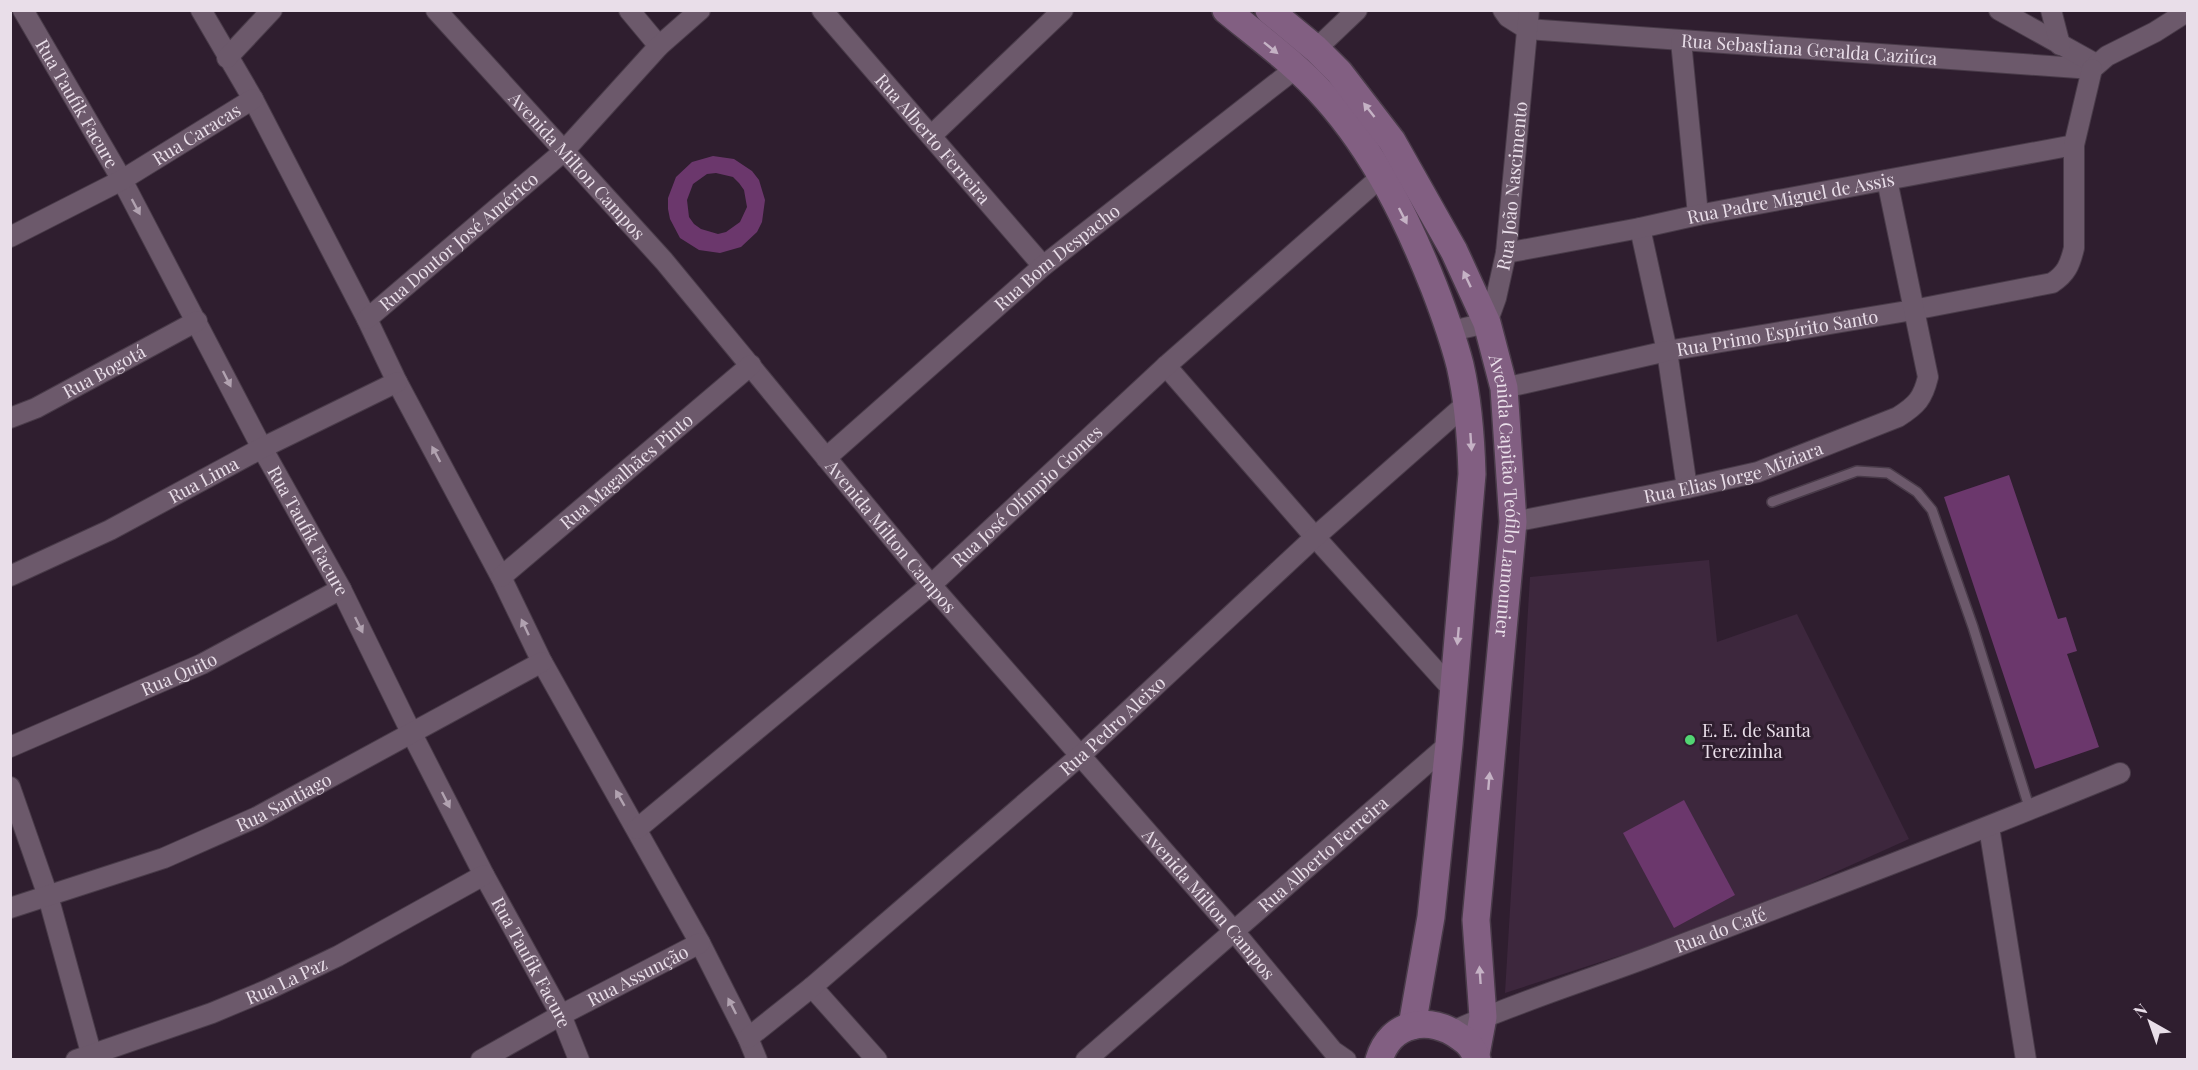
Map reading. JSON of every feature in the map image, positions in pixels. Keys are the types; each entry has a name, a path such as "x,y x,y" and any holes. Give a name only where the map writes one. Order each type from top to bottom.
{"main road":[{"name":"Avenida Capitão Teófilo Lamounier","path":"1226,10 1296,68 1325,97 1357,136 1382,176 1415,240 1451,331 1460,367 1471,438 1472,474 1449,744 1431,917 1412,1026"},
{"name":"Avenida Capitão Teófilo Lamounier","path":"1269,10 1340,72 1392,141 1454,251 1487,323 1504,388 1513,522 1476,920 1483,1017 1476,1056"},
{"path":"1375,1058 1392,1037 1412,1026 1425,1023 1438,1024 1453,1031 1464,1039 1476,1056"}],"street":[{"name":"Rua Taufik Facure","path":"23,10 122,180 262,448 341,589 484,875 561,1015 579,1059"},
{"path":"201,10 253,99 397,382 501,577 542,662 700,942 757,1059"},
{"path":"227,58 272,10"},
{"name":"Avenida Milton Campos","path":"436,10 664,261 931,585 1233,930 1333,1051 1346,1059"},
{"path":"629,10 659,46"},
{"name":"Rua Doutor José Américo","path":"367,320 563,152 659,46 700,10"},
{"name":"Rua Alberto Ferreira","path":"822,10 1043,266"},
{"path":"931,136 1063,10"},
{"path":"1316,49 1358,10"},
{"path":"1503,10 1508,17 1528,20"},
{"path":"1999,10 2094,67"},
{"path":"2051,10 2060,45"},
{"path":"2074,145 2094,67 2127,45 2155,32 2187,11"},
{"name":"Rua Sebastiana Geralda Caziúca","path":"1528,20 1681,41 2094,67"},
{"name":"Rua João Nascimento","path":"1487,323 1496,298 1506,252 1528,20"},
{"path":"1681,41 1698,214"},
{"name":"Rua Bom Despacho","path":"826,458 1043,266 1296,68"},
{"name":"Rua Caracas","path":"10,237 122,180 253,99"},
{"name":"Rua Padre Miguel de Assis","path":"1506,252 2074,145"},
{"name":"Rua Primo Espírito Santo","path":"1504,388 1666,351 2052,284 2064,275 2071,263 2074,248 2074,145"},
{"name":"Rua José Olímpio Gomes","path":"638,829 931,585 1166,366 1382,176"},
{"path":"1887,180 1913,309"},
{"path":"1640,228 1666,351 1687,488"},
{"name":"Rua Elias Jorge Miziara","path":"1513,522 1758,472 1898,417 1918,402 1925,392 1928,377 1913,309"},
{"name":"Rua Bogotá","path":"10,418 36,408 197,321"},
{"path":"1451,331 1487,323"},
{"name":"Rua Magalhães Pinto","path":"501,577 751,365"},
{"path":"1166,366 1315,537 1453,690"},
{"name":"Rua Lima","path":"10,576 110,530 262,448 397,382"},
{"name":"Rua Pedro Aleixo","path":"748,1038 812,987 1081,754 1315,537 1466,404"},
{"name":"Rua Quito","path":"10,747 202,664 341,589"},
{"name":"Rua Santiago","path":"10,908 164,858 257,817 542,662"},
{"name":"Rua Alberto Ferreira","path":"1086,1059 1449,744"},
{"name":"Rua do Café","path":"1453,1031 1483,1017 1589,980 1989,826 2120,773"},
{"path":"10,787 48,896 87,1058"},
{"path":"1989,826 2026,1059"},
{"name":"Rua La Paz","path":"87,1058 212,1013 267,990 338,956 484,875"},
{"name":"Rua Assunção","path":"481,1059 700,942"},
{"path":"812,987 877,1059"}],"lane":[{"path":"1772,502 1857,471 1888,473 1917,492 1932,510 1973,627 2030,810"}],"shaded area":[{"name":"E. E. de Santa Terezinha","path":"1709,560 1717,642 1797,614 1909,839 1727,921 1505,993 1530,577"}],"building":[{"path":"713,156 734,159 752,171 759,180 765,200 762,222 757,232 741,247 720,253 699,250 680,238 670,219 668,198 676,177 692,162","holes":["716,173 733,177 744,190 747,207 740,222 726,232 718,234 701,229 694,224 689,217 687,200 693,184 707,174"]},
{"path":"2009,475 2058,619 2066,617 2077,651 2067,654 2099,747 2035,769 1944,497"},
{"path":"1684,800 1735,895 1674,928 1623,833"}],"place":[{"name":"E. E. de Santa Terezinha","path":"1690,740"}]}
